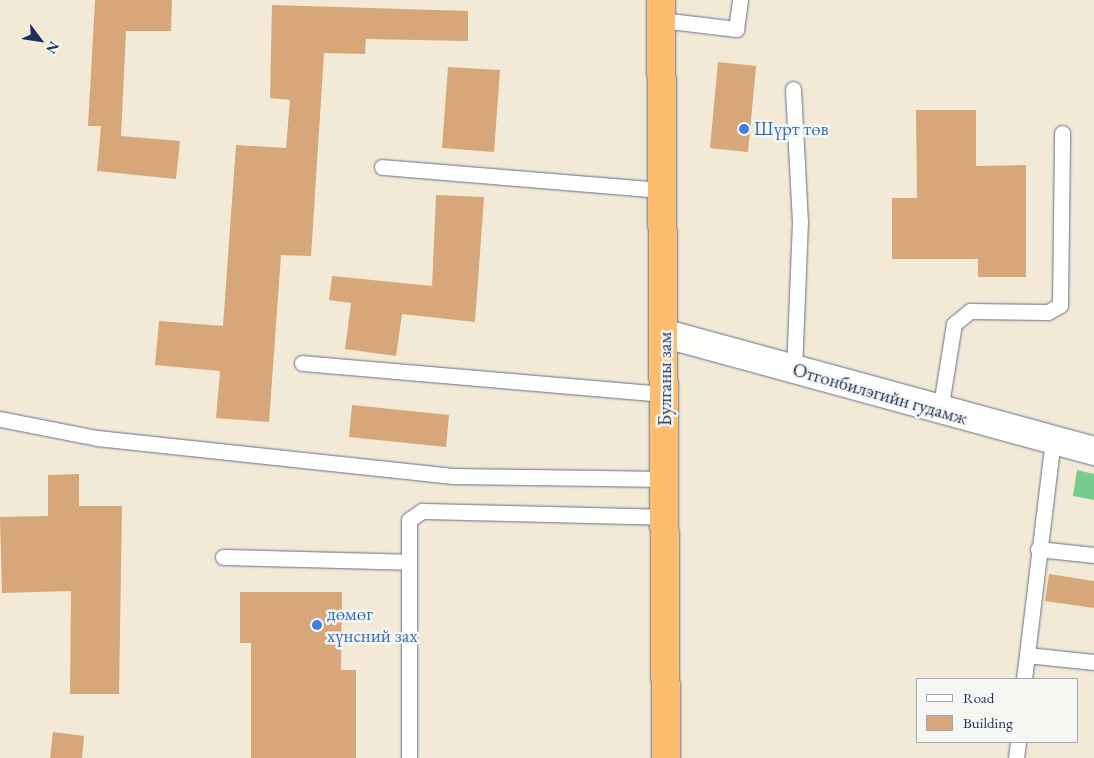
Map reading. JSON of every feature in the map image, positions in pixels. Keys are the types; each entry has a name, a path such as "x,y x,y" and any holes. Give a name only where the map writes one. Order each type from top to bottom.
{"highway":[{"name":"Булганы зам","path":"661,10 666,334 664,479 666,758"}],"street":[{"name":"Отгонбилэгийн гудамж","path":"666,334 940,411 1094,451"}],"lane":[{"path":"661,10 736,29 740,0"},
{"path":"793,90 800,222 794,370"},
{"path":"940,411 954,324 970,311 1048,312 1060,305 1062,133"},
{"path":"382,167 663,190"},
{"path":"302,363 665,394"},
{"path":"0,418 97,438 453,476 664,479"},
{"path":"1024,678 1052,441"},
{"path":"409,758 409,520 422,511 664,516"},
{"path":"1038,549 1094,555"},
{"path":"222,557 409,562"},
{"path":"1027,655 1094,662"},
{"path":"1016,758 1018,743"}],"green space":[{"path":"1077,470 1094,474 1094,500 1073,496"}],"building":[{"path":"95,0 172,0 171,31 126,31 121,136 180,141 176,179 97,171 101,126 88,126"},
{"path":"272,5 468,11 468,41 366,39 365,54 324,53 311,256 281,255 269,422 216,418 220,371 155,365 159,321 223,326 236,145 286,148 290,100 270,98"},
{"path":"718,62 756,66 748,152 710,148"},
{"path":"448,67 500,70 494,152 442,148"},
{"path":"916,110 976,110 976,166 1026,165 1026,277 978,277 978,259 892,259 892,198 917,198"},
{"path":"436,195 484,197 475,322 402,314 396,356 345,349 351,303 329,300 332,276 432,286"},
{"path":"352,405 449,415 446,447 349,437"},
{"path":"79,474 79,506 122,506 119,694 70,694 71,591 2,593 0,517 48,516 48,475"},
{"path":"1049,574 1094,581 1094,608 1045,601"},
{"path":"240,592 342,592 341,670 356,670 356,758 251,758 251,643 240,643"},
{"path":"53,732 84,736 82,758 50,758"}],"place":[{"name":"Шүрт төв","path":"744,129"},
{"name":"дөмөг хүнсний зах","path":"317,625"}]}
